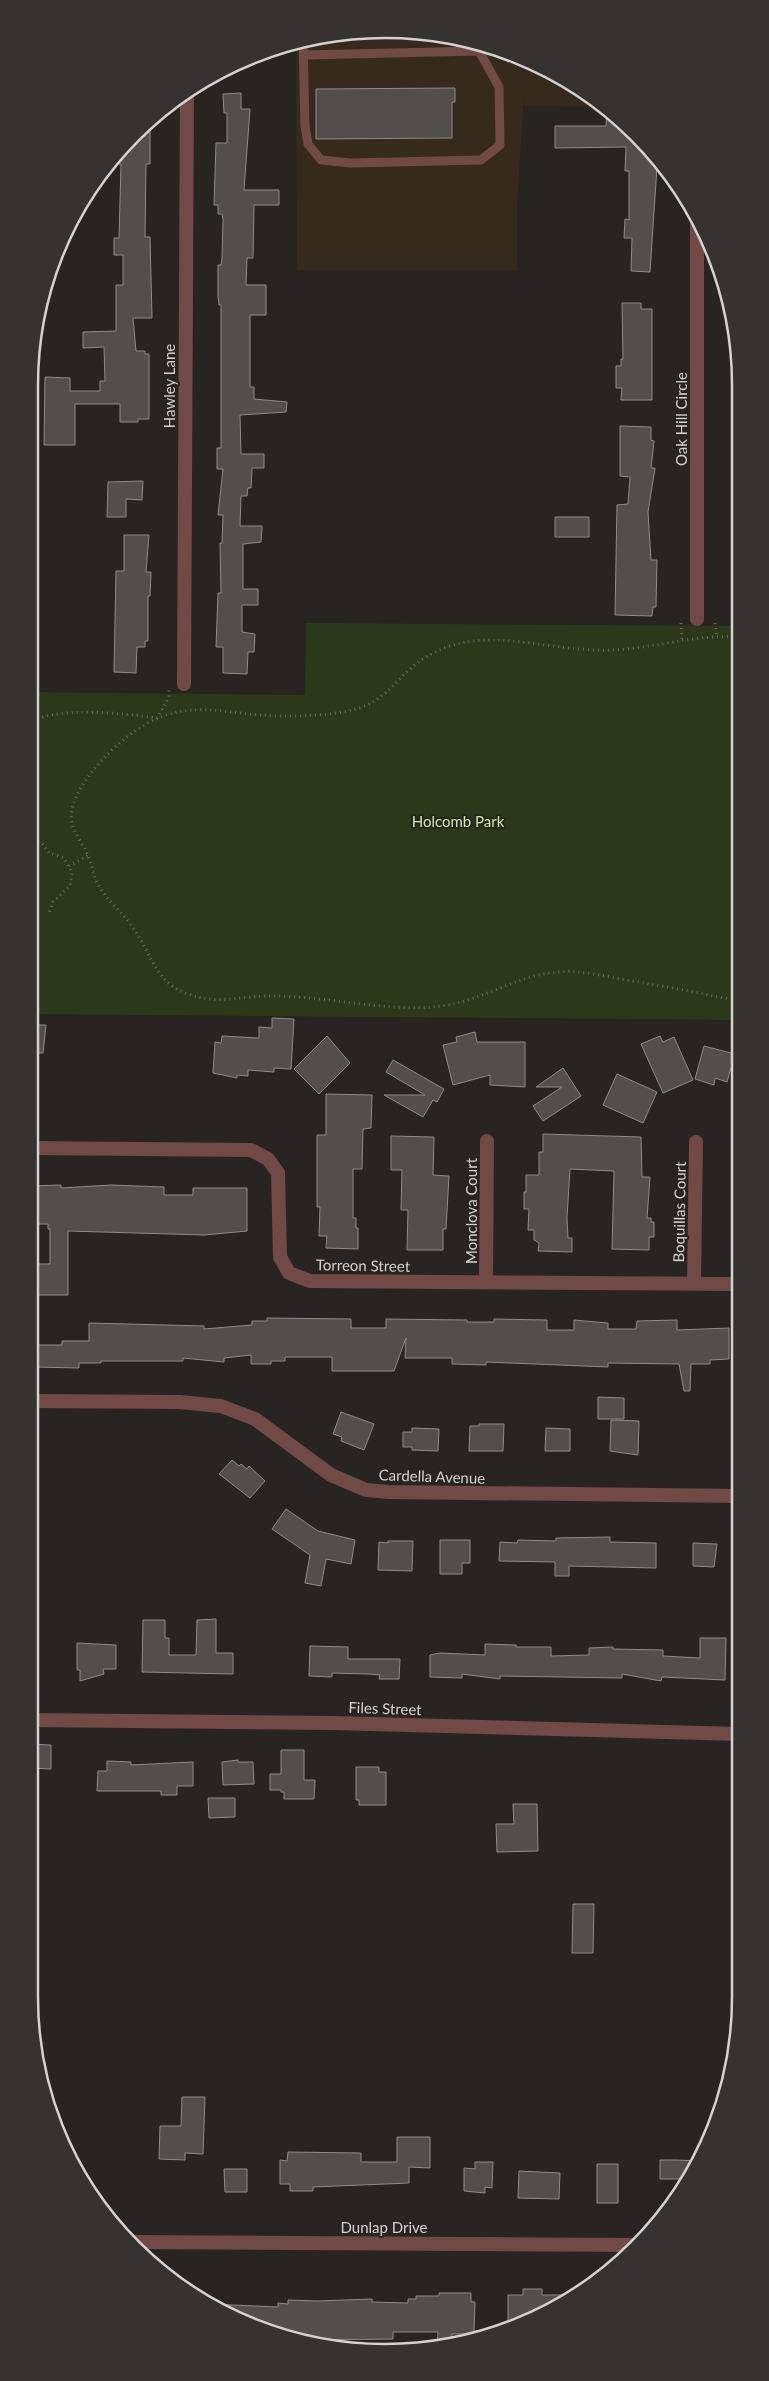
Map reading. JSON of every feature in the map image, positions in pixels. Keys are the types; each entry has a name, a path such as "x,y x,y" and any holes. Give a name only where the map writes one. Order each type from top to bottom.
{"street":[{"name":"Hawley Lane","path":"184,684 187,99"},
{"name":"Oak Hill Circle","path":"697,233 697,619"},
{"name":"Monclova Court","path":"486,1282 487,1141"},
{"name":"Boquillas Court","path":"694,1283 696,1142"},
{"name":"Torreon Street","path":"38,1148 251,1150 268,1159 278,1173 280,1257 289,1273 310,1281 732,1284"},
{"name":"Cardella Avenue","path":"38,1400 179,1402 221,1406 255,1419 331,1475 366,1490 389,1492 732,1496"},
{"name":"Files Street","path":"38,1720 333,1723 732,1734"},
{"name":"Dunlap Drive","path":"139,2242 627,2245"}],"lane":[{"path":"304,47 305,126 308,144 321,160 370,162 481,160 500,145 499,87 481,51"},
{"path":"304,54 471,48"}],"path":[{"path":"681,623 682,639"},
{"path":"715,623 717,635"},
{"path":"732,636 717,635 682,639 636,648 608,651 564,649 512,642 475,642 456,645 428,657 416,664 381,698 357,709 338,713 282,716 204,710 171,713 157,718 132,733 114,748 87,778 72,805 72,823 89,855 102,890 134,928 167,982 176,989 199,998 227,1000 272,996 299,997 419,1008 467,1001 542,974 578,972 673,987 732,1000"},
{"path":"157,718 169,697 169,681"},
{"path":"38,720 50,714 92,713 157,718"},
{"path":"38,842 41,842 48,853 64,858 72,872 70,886 52,902 48,913"},
{"path":"69,866 89,855"}],"shaded area":[{"path":"362,38 407,38 452,44 496,56 538,73 593,107 524,106 524,95 517,205 517,270 297,270 296,49 339,40"}],"green space":[{"name":"Holcomb Park","path":"306,623 732,626 732,1020 38,1014 38,692 305,695"}],"building":[{"path":"455,88 455,102 452,102 452,138 316,139 316,89"},
{"path":"241,93 241,109 250,109 244,190 279,190 279,205 254,205 253,258 247,258 246,285 266,285 266,315 250,315 250,387 254,387 254,399 287,402 286,412 240,415 241,454 264,454 264,468 252,468 251,488 248,488 247,496 241,496 240,526 262,526 261,542 243,544 243,589 258,589 258,605 242,605 242,632 255,634 254,652 248,652 247,674 223,673 223,647 216,647 218,593 221,593 220,543 222,543 223,515 218,515 223,469 217,469 217,448 221,448 221,305 219,305 218,296 218,265 221,265 222,258 223,219 222,214 218,214 218,205 214,205 216,143 227,143 227,113 224,113 223,94"},
{"path":"606,118 630,139 657,169 650,272 631,271 632,238 624,238 625,219 629,220 629,171 625,171 626,147 555,148 555,126 606,126"},
{"path":"150,129 150,164 146,164 145,237 150,237 152,318 133,318 136,351 145,351 145,354 149,354 149,419 138,419 138,422 120,422 120,404 75,404 75,445 44,445 45,377 70,378 70,391 100,391 100,381 105,381 104,347 83,348 83,332 116,331 116,285 123,285 123,255 114,255 114,238 119,238 121,164 119,164 139,139"},
{"path":"622,303 641,303 641,309 652,309 652,400 621,400 622,388 616,388 616,366 621,366 621,359 623,359"},
{"path":"620,426 651,427 651,440 654,441 651,468 655,468 648,512 651,560 657,560 656,607 653,607 652,616 615,615 617,505 628,504 630,477 620,476"},
{"path":"143,481 142,500 126,499 126,517 107,517 108,482"},
{"path":"555,517 589,517 589,537 555,537"},
{"path":"124,535 149,535 146,572 151,572 150,596 148,596 148,641 145,641 145,647 137,647 136,673 114,672 116,571 124,571"},
{"path":"272,1018 294,1019 291,1069 274,1068 274,1072 248,1070 248,1076 237,1075 237,1078 213,1073 215,1042 221,1043 222,1036 259,1038 259,1027 272,1028"},
{"path":"38,1025 46,1025 43,1053 38,1053"},
{"path":"475,1032 477,1042 525,1042 525,1087 490,1085 490,1075 453,1085 443,1045 457,1042 456,1037"},
{"path":"327,1036 350,1063 319,1094 294,1069"},
{"path":"660,1036 663,1042 674,1037 693,1080 663,1093 641,1044"},
{"path":"704,1046 732,1053 732,1064 727,1082 715,1078 714,1085 695,1079"},
{"path":"393,1060 444,1089 437,1102 433,1100 423,1117 384,1095 425,1095 386,1072"},
{"path":"563,1068 581,1096 543,1121 533,1106 562,1087 536,1087"},
{"path":"617,1074 657,1092 643,1123 603,1105"},
{"path":"326,1094 372,1095 371,1128 363,1129 362,1169 353,1169 353,1218 356,1218 356,1228 358,1228 358,1249 326,1248 327,1236 319,1236 320,1207 317,1207 317,1135 326,1135"},
{"path":"543,1134 641,1137 642,1177 650,1177 647,1218 651,1218 651,1222 654,1222 654,1237 649,1237 649,1250 612,1249 614,1171 570,1169 567,1218 568,1238 572,1238 572,1252 538,1251 539,1243 534,1240 534,1230 528,1230 529,1209 524,1209 524,1192 526,1192 526,1175 539,1175 539,1152 543,1152"},
{"path":"391,1136 434,1137 433,1175 449,1176 446,1229 443,1229 443,1250 407,1250 408,1210 401,1210 402,1170 391,1170"},
{"path":"61,1185 61,1188 111,1185 164,1187 164,1195 193,1195 193,1188 247,1188 247,1231 204,1235 68,1231 68,1295 38,1295 38,1264 50,1264 50,1229 48,1229 48,1224 38,1224 38,1186"},
{"path":"267,1318 351,1319 351,1328 386,1328 386,1319 467,1320 467,1322 494,1322 494,1319 547,1320 547,1330 574,1330 574,1320 608,1323 608,1329 636,1329 637,1321 677,1320 677,1330 729,1328 729,1359 710,1360 710,1364 691,1364 690,1391 684,1391 679,1364 608,1363 608,1367 486,1362 486,1365 452,1364 452,1358 405,1358 406,1338 394,1371 332,1371 332,1357 285,1357 285,1361 271,1361 271,1364 251,1364 251,1355 224,1358 224,1362 183,1358 183,1361 101,1361 101,1363 79,1363 79,1368 38,1367 38,1345 62,1345 62,1341 89,1341 89,1323 204,1326 204,1329 252,1325 252,1321 267,1321"},
{"path":"598,1397 624,1398 624,1419 598,1419"},
{"path":"341,1412 374,1424 364,1450 341,1441 342,1437 333,1434"},
{"path":"611,1420 639,1421 638,1455 610,1451"},
{"path":"479,1424 504,1424 503,1451 469,1451 470,1426 479,1426"},
{"path":"412,1428 439,1429 438,1451 412,1450 412,1447 403,1447 403,1432 412,1432"},
{"path":"546,1428 570,1429 570,1451 545,1451"},
{"path":"232,1460 239,1466 241,1464 247,1469 249,1466 265,1481 250,1498 219,1474"},
{"path":"286,1509 318,1531 355,1540 351,1564 326,1559 321,1586 305,1583 310,1555 272,1529"},
{"path":"610,1537 610,1542 656,1543 656,1568 569,1566 569,1576 555,1576 555,1562 499,1561 500,1542 517,1543 518,1540 556,1541 556,1538"},
{"path":"440,1540 470,1540 470,1563 462,1563 462,1574 440,1574"},
{"path":"388,1541 413,1541 412,1571 378,1570 379,1542 388,1543"},
{"path":"693,1543 717,1544 714,1567 693,1566"},
{"path":"216,1619 216,1653 233,1653 233,1674 142,1672 143,1620 165,1620 165,1638 169,1638 169,1655 196,1655 197,1620"},
{"path":"700,1638 726,1638 725,1680 662,1677 661,1681 622,1674 622,1678 500,1676 500,1679 462,1674 462,1678 430,1677 430,1655 440,1653 485,1655 485,1644 516,1645 516,1647 551,1647 551,1656 589,1655 589,1648 613,1647 613,1649 663,1650 663,1656 700,1658"},
{"path":"77,1643 116,1645 116,1669 103,1669 104,1674 80,1681 80,1670 77,1670"},
{"path":"310,1646 348,1647 348,1659 400,1659 399,1679 379,1679 380,1675 368,1674 332,1673 332,1677 309,1676"},
{"path":"38,1744 51,1745 51,1769 38,1768"},
{"path":"281,1750 304,1750 304,1780 315,1780 314,1799 284,1799 284,1792 281,1792 281,1790 270,1790 270,1774 281,1774"},
{"path":"238,1760 238,1762 253,1762 254,1784 223,1785 222,1762"},
{"path":"107,1761 131,1762 131,1765 193,1762 193,1786 177,1786 177,1795 161,1795 161,1791 97,1791 98,1771 107,1771"},
{"path":"356,1767 379,1767 379,1772 386,1772 386,1805 359,1805 359,1800 356,1800"},
{"path":"208,1798 235,1798 235,1817 209,1818"},
{"path":"513,1804 537,1804 538,1851 497,1852 496,1824 514,1824"},
{"path":"573,1904 594,1904 593,1953 572,1953"},
{"path":"182,2097 205,2097 203,2154 185,2153 185,2160 159,2159 160,2126 181,2126"},
{"path":"397,2137 430,2137 430,2168 409,2167 409,2183 313,2187 313,2191 290,2191 290,2184 280,2184 280,2160 287,2161 288,2152 361,2153 361,2162 397,2162"},
{"path":"660,2160 690,2161 679,2179 660,2179"},
{"path":"475,2162 493,2162 492,2188 485,2187 485,2193 464,2191 464,2168 475,2169"},
{"path":"597,2164 618,2164 618,2203 597,2203"},
{"path":"224,2169 247,2169 247,2192 225,2192"},
{"path":"519,2171 560,2173 559,2199 518,2198"},
{"path":"523,2289 542,2289 542,2295 561,2295 538,2308 508,2320 508,2295 523,2295"},
{"path":"439,2293 471,2293 471,2302 475,2302 474,2332 452,2334 452,2337 437,2340 438,2332 393,2332 393,2339 332,2340 273,2325 225,2305 278,2307 278,2303 288,2304 288,2300 372,2299 372,2302 408,2303 408,2299 416,2299 416,2296 439,2296"}]}
